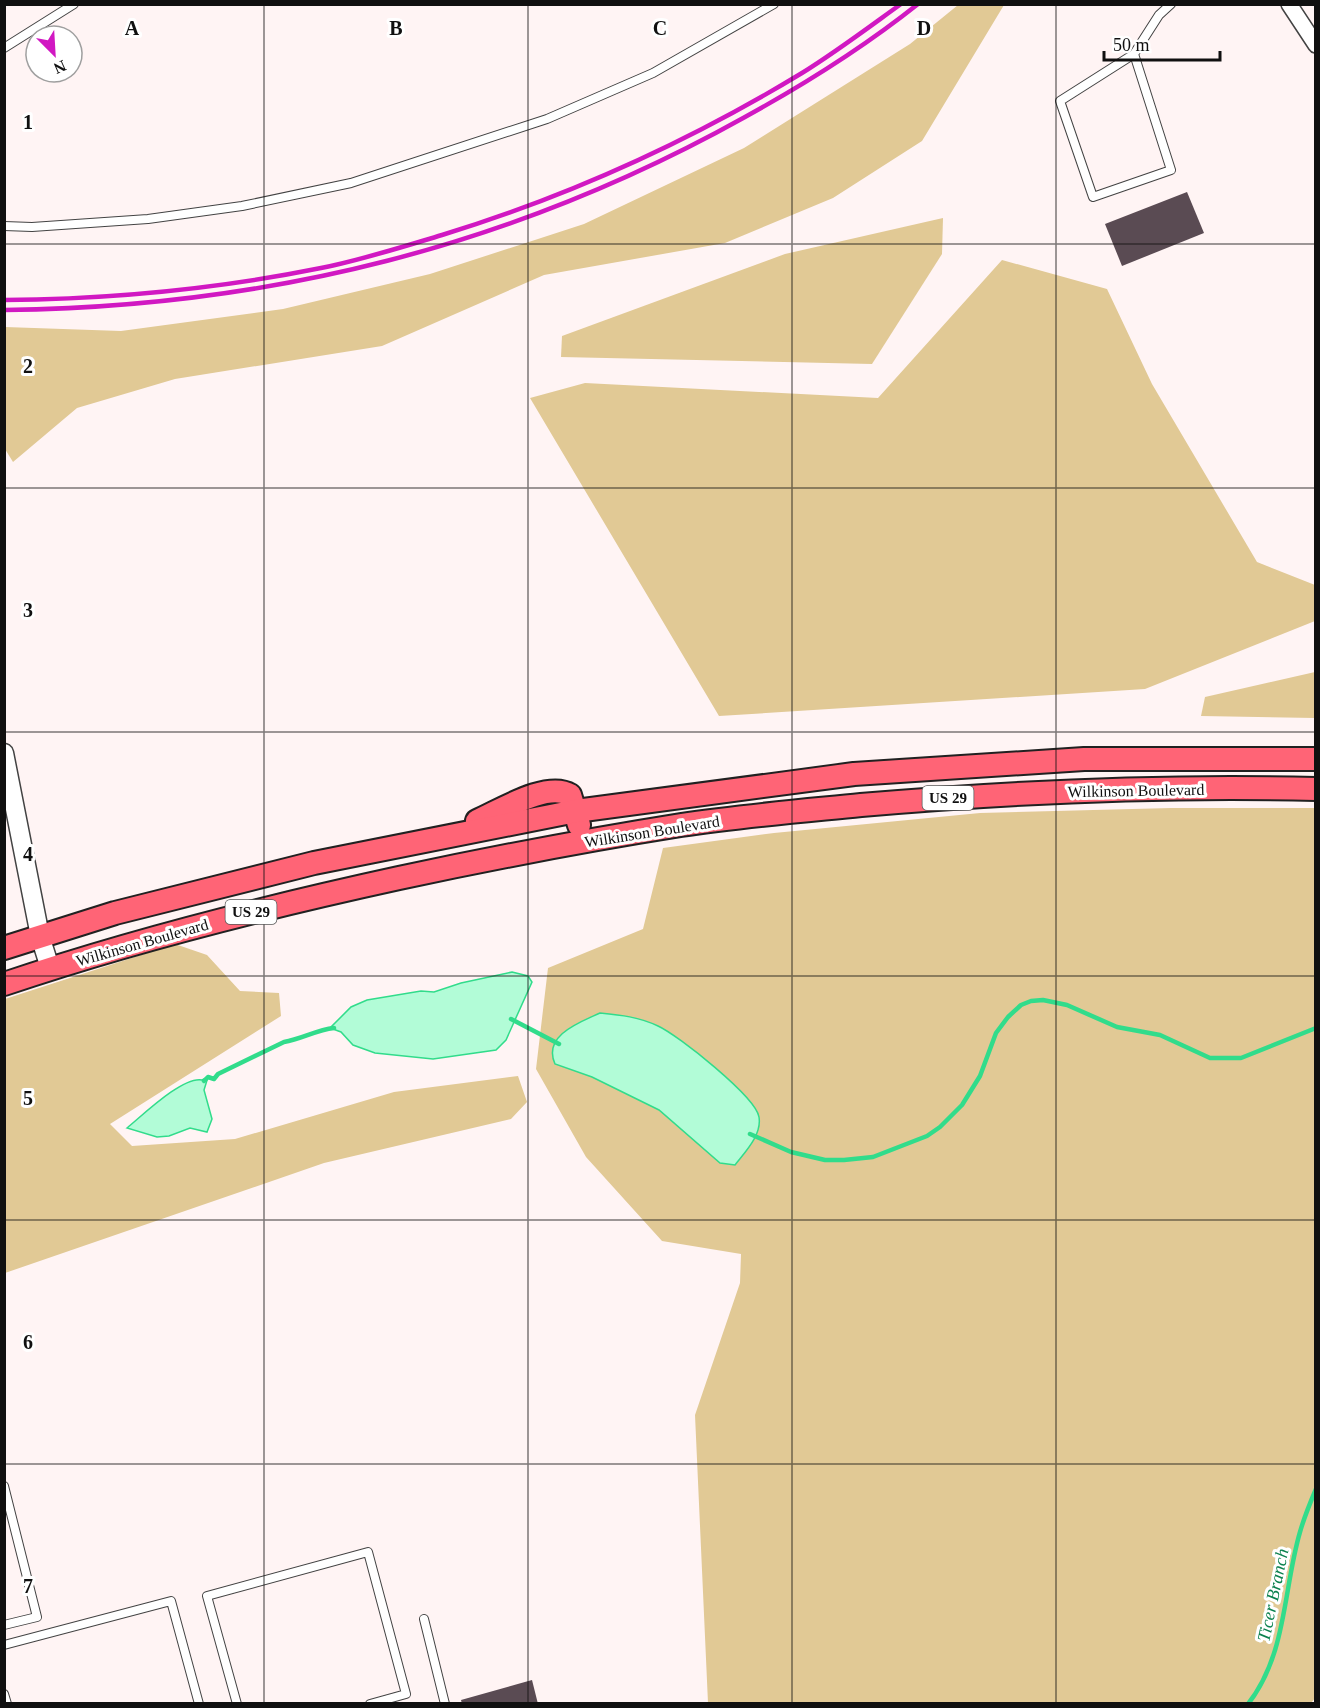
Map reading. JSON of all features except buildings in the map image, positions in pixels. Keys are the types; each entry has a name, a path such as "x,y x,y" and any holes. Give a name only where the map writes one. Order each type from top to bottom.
{"main road":[{"name":"Wilkinson Boulevard","path":"4,948 115,913 303,866 448,835 534,795 554,790 563,790 570,795 576,811 854,774 1084,759 1316,759"},
{"name":"Wilkinson Boulevard","path":"4,984 168,934 321,895 582,841 685,825 788,812 993,794 1166,789 1316,789"},
{"path":"576,811 582,841"}],"street":[{"path":"1289,4 1316,45"},
{"path":"4,753 40,936 50,969"}],"lane":[{"path":"4,48 74,4"},
{"path":"4,226 32,227 148,219 242,206 351,183 547,119 653,73 774,4"},
{"path":"1134,54 1171,170 1093,197 1060,101 1134,54 1159,15 1171,4"},
{"path":"4,1486 37,1617 4,1625"},
{"path":"237,1704 207,1596 368,1552 406,1694 370,1704"},
{"path":"4,1645 171,1601 199,1704"},
{"path":"424,1619 445,1704"},
{"path":"4,1694 7,1704"}],"shaded area":[{"path":"958,5 1004,5 922,141 833,198 725,243 544,275 382,346 175,379 77,408 13,462 5,449 5,327 121,331 283,309 430,274 584,224 744,148 910,44"},
{"path":"943,218 942,254 872,364 561,357 562,336 785,254"},
{"path":"1002,260 1107,289 1152,384 1257,562 1315,585 1315,621 1145,689 719,716 530,398 585,383 878,398"},
{"path":"1315,672 1315,718 1201,716 1205,697"},
{"path":"1171,808 1315,808 1316,1697 1311,1703 708,1703 695,1415 740,1283 741,1254 662,1241 586,1157 536,1069 548,968 643,929 663,848 774,833 980,813"},
{"path":"175,944 207,955 240,991 279,993 281,1016 110,1124 132,1146 235,1139 394,1092 518,1076 527,1102 511,1119 324,1163 5,1273 5,999"},
{"path":"512,972 528,976 532,982 506,1040 496,1050 433,1059 375,1053 353,1045 341,1032 330,1028 351,1007 367,1000 421,991 434,992 461,983"},
{"path":"600,1013 637,1018 658,1026 698,1053 745,1096 755,1108 759,1124 752,1143 735,1165 720,1163 659,1110 592,1077 555,1064 552,1054 559,1037 574,1025"},
{"path":"208,1077 204,1090 212,1119 207,1132 190,1128 169,1136 157,1137 127,1128 174,1090 194,1080"}],"waterway":[{"path":"750,1134 791,1152 825,1160 873,1157 927,1136 940,1127 962,1105 980,1076 996,1033 1021,1005 1031,1001 1043,1000 1067,1005 1117,1027 1160,1035 1210,1058 1241,1058 1316,1028"},
{"path":"511,1019 559,1044"},
{"path":"204,1081 208,1077 214,1079 218,1074 284,1042 334,1028"},
{"name":"Ticer Branch","path":"1248,1704 1261,1685 1277,1643 1294,1554 1316,1489"}],"railway":[{"path":"4,300 84,298 164,292 243,282 336,265 489,220 582,185 716,122 815,65 901,4"},
{"path":"4,310 102,306 199,297 294,282 387,261 479,234 569,201 658,162 745,117 834,64 918,4"}]}
